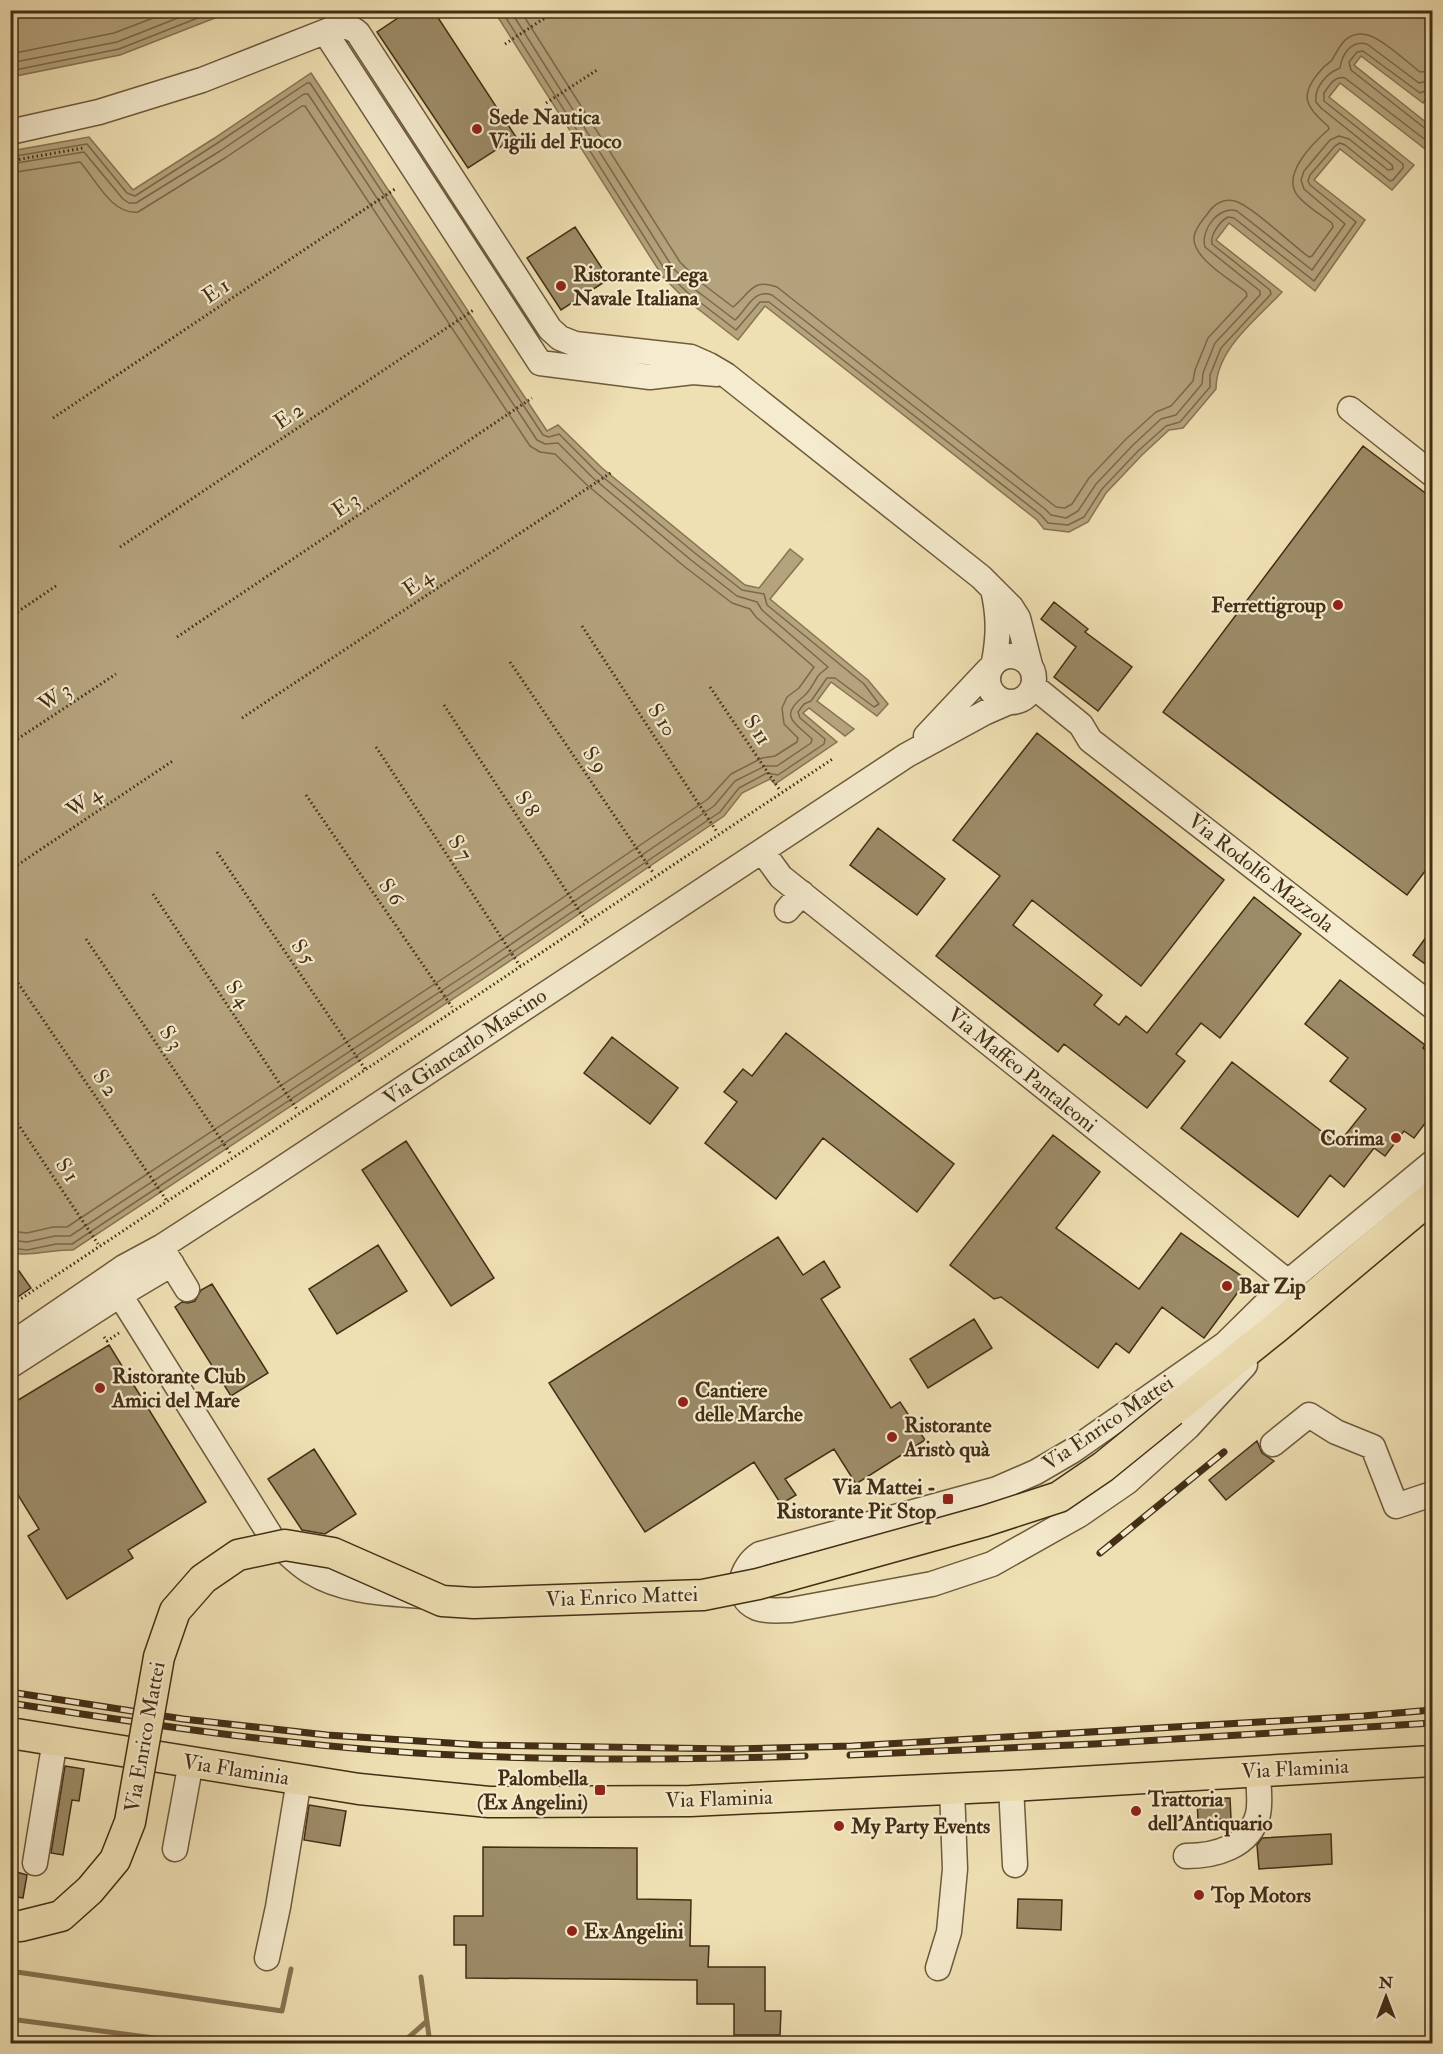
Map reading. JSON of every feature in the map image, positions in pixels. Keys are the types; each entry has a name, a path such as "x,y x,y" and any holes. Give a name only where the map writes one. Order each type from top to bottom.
{"main road":[{"name":"Via Enrico Mattei","path":"10,1926 21,1926 61,1916 90,1890 115,1860 130,1822 159,1657 175,1611 203,1579 238,1555 285,1545 333,1553 442,1601 474,1603 703,1595 781,1578 1015,1513 1059,1497 1103,1467 1277,1327 1432,1197"},
{"path":"1172,1411 1225,1344"},
{"name":"Via Flaminia","path":"10,1733 299,1780 457,1800 574,1803 674,1802 952,1789 1432,1761"}],"street":[{"path":"10,132 99,112 202,80 325,32 345,26 351,28 358,33 550,329 560,338 575,344 691,357 726,375 981,577 1011,607 1018,618 1024,688"},
{"path":"325,32 540,363 650,377 705,372 726,375"},
{"path":"1350,409 1432,474"},
{"path":"993,590 998,610 999,634 987,678 989,687 1000,700 1024,688"},
{"path":"992,666 1003,657 1022,658 1024,688"},
{"name":"Via Giancarlo Mascino","path":"907,755 992,666"},
{"name":"Via Giancarlo Mascino","path":"16,1341 117,1271 166,1255 273,1174 907,755 986,712 1024,688"},
{"name":"Via Rodolfo Mazzola","path":"1024,688 1073,737 1090,740 1432,1006"},
{"name":"Via Maffeo Pantaleoni","path":"762,851 782,877 794,902 1288,1282"},
{"name":"Via Enrico Mattei","path":"1277,1327 1195,1420 1127,1482 1079,1515 992,1564 932,1584 791,1610 770,1611 749,1603 741,1587 742,1579 749,1561 760,1554 997,1489 1036,1472 1072,1451 1225,1344 1288,1282 1432,1163"},
{"path":"10,1366 124,1303 166,1255 187,1289"},
{"name":"Via Enrico Mattei","path":"124,1303 272,1538 288,1555 311,1573 357,1589 421,1596 741,1587"},
{"path":"1274,1444 1309,1415 1336,1432 1372,1448 1396,1506 1432,1494"},
{"path":"35,1863 55,1740"},
{"path":"175,1849 191,1762"},
{"path":"1186,1856 1205,1856 1228,1850 1241,1840 1254,1824 1258,1813 1258,1771"},
{"path":"267,1958 278,1907 299,1780"},
{"path":"1011,1786 1015,1865"},
{"path":"938,1968 949,1932 955,1869 952,1789"}],"path":[{"path":"505,44 557,10"},
{"path":"546,103 597,70"},
{"path":"10,161 83,148"},
{"name":"E 1","path":"53,418 395,189"},
{"name":"E 2","path":"120,547 475,309"},
{"name":"E 3","path":"177,637 532,398"},
{"name":"E 4","path":"242,718 612,472"},
{"path":"10,617 57,586"},
{"name":"S 10","path":"582,626 717,832"},
{"name":"S 9","path":"510,662 654,874"},
{"name":"W 3","path":"10,744 116,674"},
{"name":"S 11","path":"710,687 779,789"},
{"name":"S 8","path":"444,705 586,921"},
{"name":"S 7","path":"376,747 520,966"},
{"path":"10,1306 834,758"},
{"name":"W 4","path":"10,870 174,760"},
{"name":"S 6","path":"306,795 452,1007"},
{"name":"S 5","path":"217,852 365,1069"},
{"name":"S 4","path":"153,894 298,1111"},
{"name":"S 3","path":"86,939 230,1153"},
{"name":"S 2","path":"18,983 167,1201"},
{"name":"S 1","path":"10,1112 98,1244"}],"water":[{"path":"11,10 233,11 120,55 11,77"},
{"path":"494,11 1419,11 1432,21 1432,91 1423,103 1361,56 1354,65 1432,127 1432,148 1429,152 1340,83 1329,97 1414,165 1392,190 1340,149 1314,180 1365,220 1315,291 1229,223 1216,240 1282,292 1230,348 1218,374 1216,389 1183,428 1169,430 1142,455 1106,493 1088,522 1069,532 1044,529 1037,520 765,306 738,340 684,298 663,277"},
{"path":"311,73 547,431 558,425 602,468 745,585 759,588 790,549 803,559 770,599 868,680 888,704 877,716 831,682 817,701 854,729 845,736 809,708 803,713 837,742 775,784 770,779 742,793 724,816 483,979 73,1250 11,1253 11,151 89,137 133,190"}],"building":[{"path":"410,10 433,10 516,137 468,168 377,32"},
{"path":"575,227 609,279 561,310 527,258"},
{"name":"Ferrettigroup","path":"1363,446 1432,498 1432,862 1407,895 1163,712"},
{"path":"1054,602 1088,629 1085,632 1132,667 1098,711 1054,677 1076,647 1041,619"},
{"path":"1037,733 1224,880 1141,986 1032,900 1013,925 1102,995 1094,1005 1119,1025 1126,1016 1147,1033 1254,897 1301,934 1220,1038 1201,1023 1176,1054 1185,1061 1147,1108 1064,1044 1058,1052 936,956 1000,876 953,840"},
{"path":"878,828 945,879 917,915 850,865"},
{"path":"1432,929 1432,969 1413,955"},
{"path":"1340,980 1425,1045 1423,1048 1432,1055 1432,1114 1414,1138 1404,1131 1385,1156 1374,1148 1344,1187 1330,1175 1298,1217 1181,1128 1232,1062 1338,1144 1366,1109 1330,1081 1348,1058 1305,1024"},
{"path":"786,1033 954,1164 917,1212 823,1138 776,1199 705,1143 737,1102 724,1092 743,1069 752,1076"},
{"path":"612,1037 678,1088 650,1124 584,1073"},
{"path":"1053,1135 1100,1172 1056,1228 1139,1289 1181,1233 1247,1280 1204,1338 1162,1307 1129,1353 1116,1343 1098,1368 1001,1297 994,1299 950,1265"},
{"path":"406,1141 494,1278 451,1306 362,1170"},
{"name":"Cantiere delle Marche","path":"778,1237 803,1275 824,1261 840,1287 821,1299 891,1408 900,1402 925,1440 856,1484 834,1449 785,1479 796,1495 781,1504 754,1462 645,1532 549,1383"},
{"path":"378,1245 407,1291 337,1334 309,1289"},
{"path":"19,1271 31,1288 10,1302 10,1277"},
{"path":"212,1284 268,1373 231,1396 175,1307 182,1302 195,1301 201,1290"},
{"path":"974,1319 992,1348 928,1388 910,1359"},
{"path":"109,1345 206,1502 128,1550 133,1558 67,1599 28,1536 39,1529 10,1482 10,1405"},
{"path":"1257,1441 1262,1453 1274,1461 1226,1500 1209,1480"},
{"path":"314,1449 356,1514 325,1534 302,1530 268,1479"},
{"path":"65,1766 84,1769 79,1801 72,1800 63,1855 51,1853"},
{"path":"1230,1798 1231,1819 1198,1820 1197,1799"},
{"path":"309,1805 346,1811 340,1846 304,1840"},
{"path":"1331,1834 1332,1864 1259,1869 1257,1845 1262,1838"},
{"name":"Ex Angelini","path":"483,1847 637,1848 637,1899 691,1900 690,1946 709,1946 708,1967 765,1967 765,2011 781,2011 780,2035 734,2035 734,2004 697,2004 697,1980 466,1978 466,1945 454,1945 454,1916 483,1916"},
{"path":"10,1870 27,1875 23,1898 10,1896"},
{"path":"1018,1899 1062,1900 1061,1930 1017,1928"}],"waterway":[{"path":"10,1971 282,2011 291,1969"},
{"path":"421,1977 430,2044"},
{"path":"10,2019 200,2044"},
{"path":"401,2044 426,2022"}],"railway":[{"path":"1100,1553 1224,1452"},
{"path":"10,1692 183,1719 327,1735 480,1745 733,1749 852,1746 1432,1710"},
{"path":"10,1703 274,1740 433,1754 619,1759 805,1756"},
{"path":"850,1755 1094,1744 1432,1723"}],"place":[{"name":"Sede Nautica Vigili del Fuoco","path":"477,129"},
{"name":"Ristorante Lega Navale Italiana","path":"561,286"},
{"name":"Ferrettigroup","path":"1338,605"},
{"name":"Corima","path":"1396,1138"},
{"name":"Bar Zip","path":"1227,1286"},
{"name":"Ristorante Club Amici del Mare","path":"100,1388"},
{"name":"Cantiere delle Marche","path":"683,1402"},
{"name":"Ristorante Aristò quà","path":"892,1437"},
{"name":"Via Mattei - Ristorante Pit Stop","path":"948,1499"},
{"name":"Palombella (Ex Angelini)","path":"600,1790"},
{"name":"Trattoria dell'Antiquario","path":"1136,1811"},
{"name":"My Party Events","path":"839,1826"},
{"name":"Top Motors","path":"1199,1895"},
{"name":"Ex Angelini","path":"572,1931"}]}
